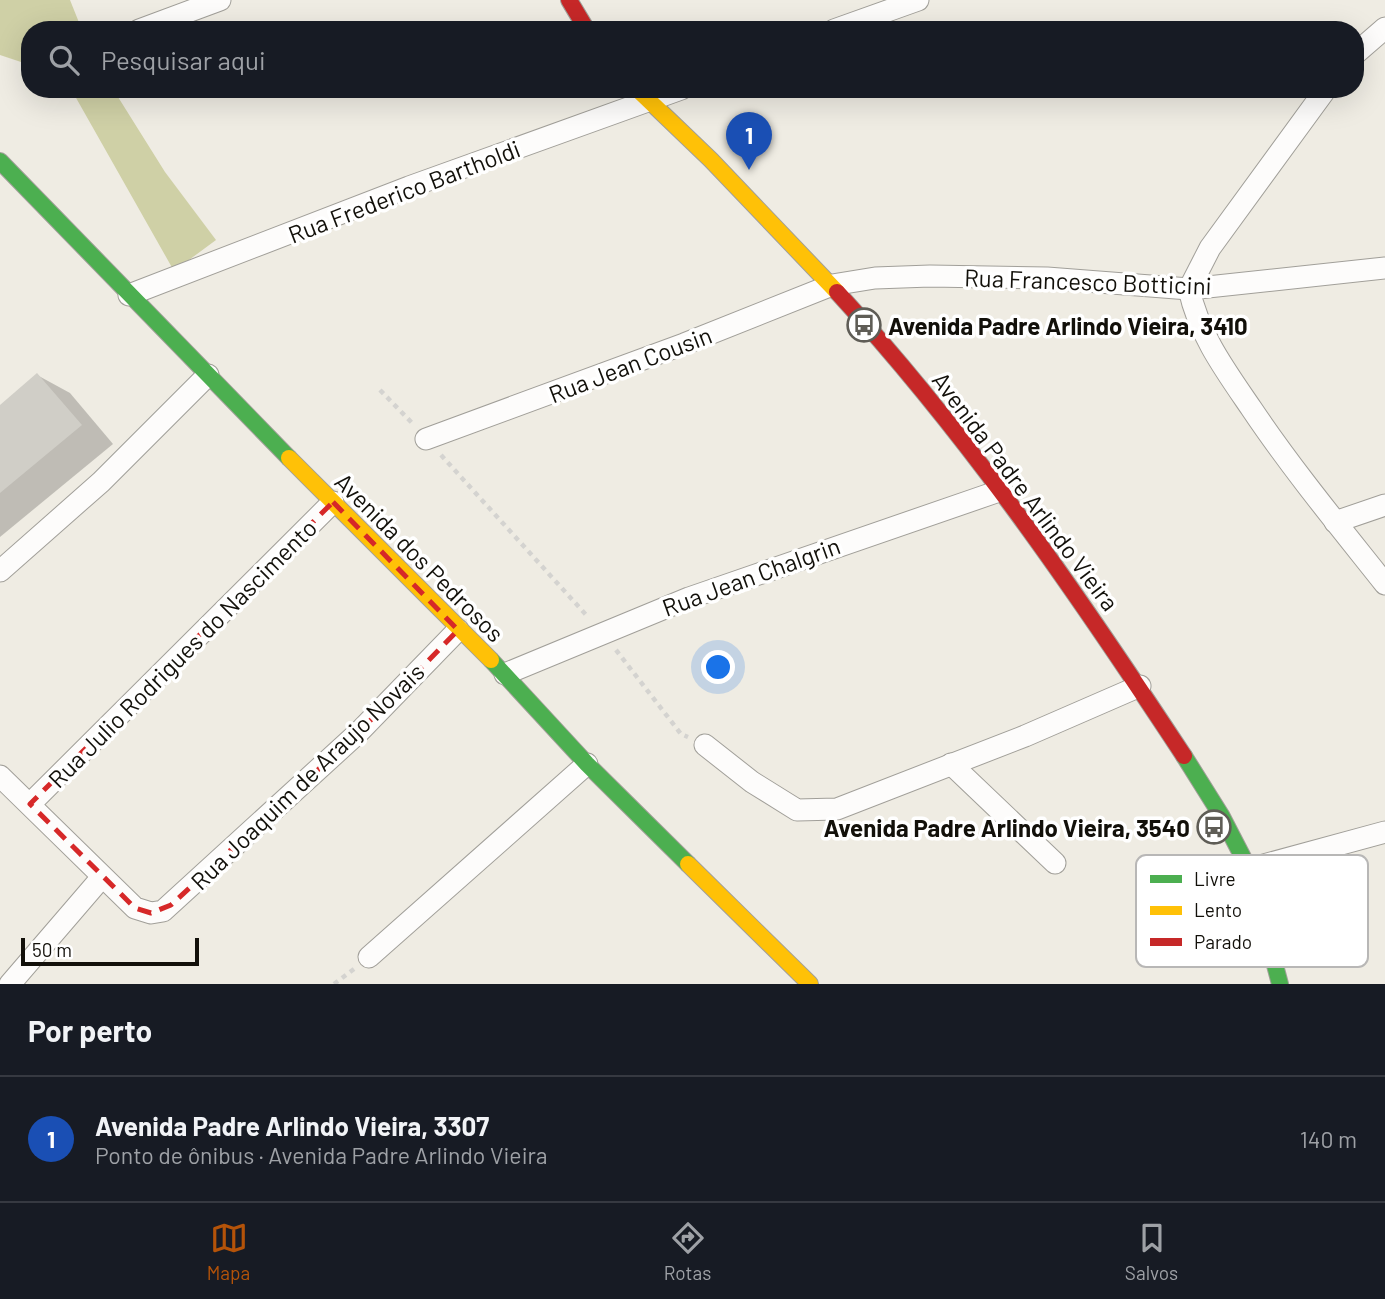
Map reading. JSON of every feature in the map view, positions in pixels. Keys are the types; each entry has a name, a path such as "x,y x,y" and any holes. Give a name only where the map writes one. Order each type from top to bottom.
{"street":[{"path":"163,21 220,0"},
{"path":"569,0 582,21"},
{"path":"859,21 918,0"},
{"path":"1364,46 1385,28"},
{"name":"Rua Frederico Bartholdi","path":"129,295 636,98"},
{"name":"Avenida Padre Arlindo Vieira","path":"647,98 726,172 832,285 903,366 1002,489 1140,686 1241,855"},
{"path":"1319,98 1210,248 1189,289 1199,324 1220,363 1280,452 1385,584"},
{"name":"Avenida dos Pedrosos","path":"0,161 458,630 505,674 587,764 810,984"},
{"name":"Rua Francesco Botticini","path":"832,285 875,278 930,276 1047,278 1189,289 1385,268"},
{"name":"Rua Jean Cousin","path":"426,439 697,340 832,285"},
{"path":"0,572 101,482 208,375"},
{"name":"Rua Jean Chalgrin","path":"505,674 602,632 887,527 1002,489"},
{"name":"Rua Julio Rodrigues do Nascimento","path":"30,804 333,502"},
{"path":"1335,522 1385,505"},
{"name":"Rua Joaquim de Araujo Novais","path":"102,877 135,908 151,913 171,905 359,733 458,630"},
{"path":"705,745 752,782 797,810 837,809 1140,686"},
{"path":"369,957 587,764"},
{"path":"951,764 1055,863"},
{"path":"0,776 102,877 10,984"},
{"path":"1300,855 1385,832"},
{"name":"Avenida Padre Arlindo Vieira","path":"1275,967 1280,984"}],"path":[{"path":"380,390 602,632 681,734 705,745"}],"highlighted area":[{"path":"333,502 458,630 359,732 171,905 151,913 135,908 30,804"}],"green space":[{"path":"0,0 70,0 78,21 21,21 21,62 0,55"},
{"path":"76,98 119,98 165,172 216,240 174,271"}],"building":[{"path":"37,373 82,425 0,493 0,405"}],"traffic: fast":[{"path":"0,161 289,458"},
{"path":"491,660 587,764 688,864"},
{"path":"1184,756 1221,815 1242,855"},
{"path":"1275,967 1280,984"}],"traffic: slow":[{"path":"646,98 711,160 837,292"},
{"path":"289,458 491,660"},
{"path":"688,864 810,984"}],"traffic: jam":[{"path":"569,0 582,21"},
{"path":"837,292 886,347 977,459 1062,575 1184,756"}],"place":[{"name":"Avenida Padre Arlindo Vieira, 3307","path":"749,170"},
{"name":"Avenida Padre Arlindo Vieira, 3410","path":"864,325"},
{"name":"Avenida Padre Arlindo Vieira, 3540","path":"1214,827"}]}
